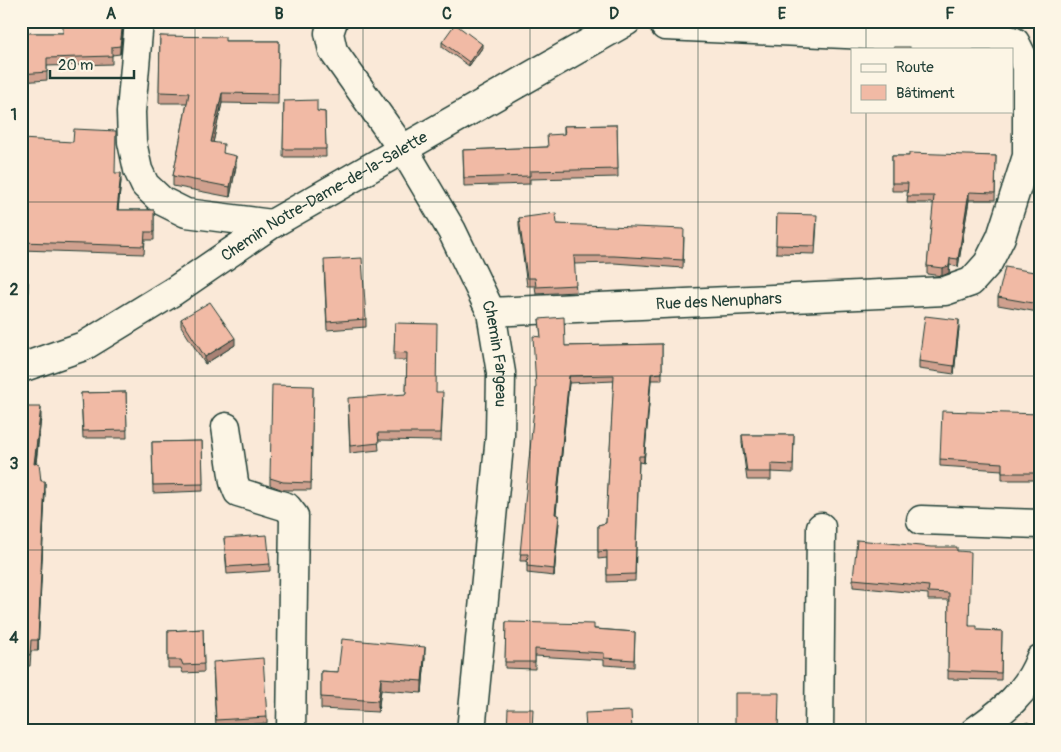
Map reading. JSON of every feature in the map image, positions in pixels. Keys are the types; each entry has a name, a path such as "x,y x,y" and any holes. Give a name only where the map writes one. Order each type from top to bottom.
{"street":[{"path":"139,21 131,112 132,142 138,170 145,185 162,201 186,213 272,224"},
{"name":"Chemin Fargeau","path":"333,21 329,33 333,51 400,149 410,160 452,232 491,312 501,372 500,436 471,731"},
{"name":"Chemin Notre-Dame-de-la-Salette","path":"21,368 84,346 174,290 272,224 400,149 628,21"},
{"name":"Rue des Nenuphars","path":"491,312 945,291 971,282 988,263 1001,237 1027,156 1027,66 1015,42 997,36 880,36 665,26 662,21"},
{"path":"226,427 234,482 238,492 287,507 294,516 291,731"},
{"path":"921,520 1040,524"},
{"path":"819,731 821,527"},
{"path":"975,731 1010,705 1023,692 1034,676 1040,659"}],"building":[{"path":"63,21 123,21 120,46 112,47 112,56 47,58 47,72 21,74 21,33 63,33"},
{"path":"455,24 482,44 469,62 442,42"},
{"path":"160,36 225,37 225,41 279,41 278,94 222,93 211,142 224,144 223,153 236,156 230,187 173,176 189,93 159,92"},
{"path":"894,47 910,47 910,48"},
{"path":"317,100 317,111 325,112 326,149 283,149 284,101"},
{"path":"617,125 618,169 530,171 530,176 464,178 463,150 548,147 547,135 565,134 564,126"},
{"path":"74,129 116,131 115,173 121,173 117,210 154,210 154,232 145,232 144,246 21,242 21,139 73,142"},
{"path":"909,153 996,156 995,193 969,192 958,259 950,258 949,266 942,268 927,266 934,196 907,196 908,183 892,183 892,156 909,156"},
{"path":"556,213 557,224 684,229 683,260 574,256 576,285 536,287 535,278 527,278 519,218"},
{"path":"777,214 817,215 815,246 776,245"},
{"path":"362,258 366,319 327,322 324,260"},
{"path":"1005,267 1040,273 1038,304 998,297"},
{"path":"21,282 28,282 27,312 21,312"},
{"path":"210,302 235,338 205,357 181,319"},
{"path":"925,316 959,320 954,366 919,361"},
{"path":"564,317 565,346 662,344 662,373 651,374 644,456 639,456 635,574 607,575 607,551 598,552 598,525 606,523 614,375 569,376 555,514 559,515 554,569 527,566 528,554 520,554 536,387 533,336 541,337 539,319"},
{"path":"395,323 437,324 436,392 443,392 441,433 378,433 379,443 350,446 348,398 406,394 407,353 394,352"},
{"path":"272,385 313,386 311,483 283,482 270,478"},
{"path":"126,392 127,430 83,431 81,393"},
{"path":"21,407 41,407 34,464 39,463 41,481 45,481 38,640 31,640 30,655 21,654"},
{"path":"942,411 1040,414 1037,473 1002,473 1002,463 940,459"},
{"path":"742,435 794,435 793,465 771,464 771,472 747,472"},
{"path":"202,441 203,484 153,485 152,442"},
{"path":"267,535 270,564 227,567 224,538"},
{"path":"857,540 931,547 957,547 957,551 971,552 969,626 977,626 977,630 1002,631 1001,673 948,671 949,593 928,592 929,586 853,579"},
{"path":"506,622 594,624 594,629 635,632 634,660 604,658 604,653 535,649 535,662 505,662"},
{"path":"203,629 204,664 183,665 181,660 168,660 168,631"},
{"path":"342,639 425,647 422,681 381,678 378,701 321,697 321,671 338,672"},
{"path":"263,658 267,717 216,720 213,662"},
{"path":"735,693 779,693 778,731 735,731"},
{"path":"508,709 533,709 532,731 507,731"},
{"path":"631,711 632,731 586,731 585,713"},
{"path":"1028,722 1033,731 1015,731"}]}
